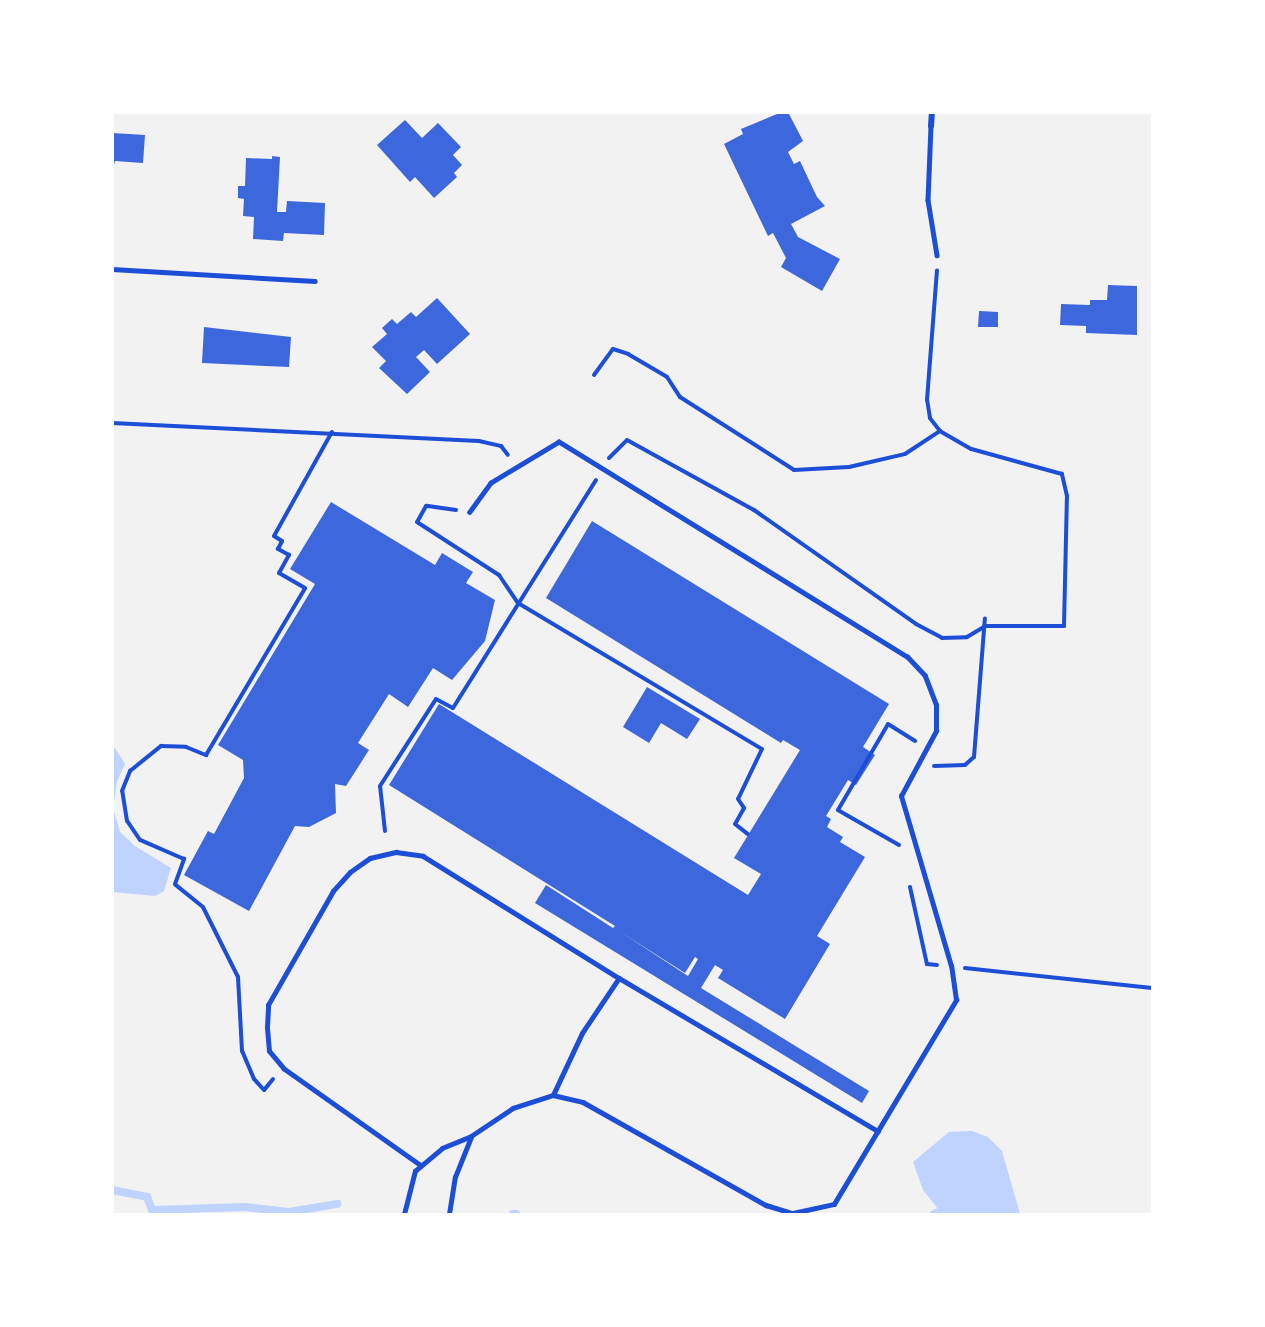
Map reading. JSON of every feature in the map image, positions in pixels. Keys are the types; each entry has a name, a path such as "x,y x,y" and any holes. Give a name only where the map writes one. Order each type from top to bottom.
{"street":[{"path":"931,126 932,112"}],"lane":[{"path":"931,126 928,200 937,255"},
{"path":"112,269 315,281"},
{"path":"404,1215 406,1194 421,1166 442,1148 471,1136 513,1108 553,1095 583,1102 766,1205 794,1213 834,1204 956,1000 951,966 901,796 936,731 936,705 925,676 907,657 560,442 491,483 470,512"},
{"path":"421,1166 284,1069 269,1051 268,1005 333,891 350,872 370,858 396,852 423,856 620,978 878,1131"},
{"path":"553,1095 582,1033 620,978"},
{"path":"449,1215 455,1177 471,1136"}],"path":[{"path":"385,831 380,786 436,699 453,708 613,452 627,440 754,510 916,624 942,638 967,637 984,626 1064,626 1067,495 1062,474 994,458 940,431 930,418 927,400 937,255"},
{"path":"594,375 613,350 628,354 667,377 680,397 794,470 849,467 905,454 940,431"},
{"path":"112,423 479,441 501,446 516,468"},
{"path":"273,1078 264,1090 254,1079 242,1051 238,977 202,907 175,884 184,859 140,840 127,821 122,791 130,771 161,746 186,747 206,755 305,588 279,573 289,555 278,549 282,541 274,536 332,432"},
{"path":"470,512 426,506 417,522 499,575 518,603 762,749 738,799 744,808 735,824 748,834"},
{"path":"922,754 936,768 965,765 974,757 985,618"},
{"path":"1059,975 1152,988"}],"water":[{"path":"113,745 125,764 117,781 113,808"},
{"path":"113,808 120,832 135,846 171,868 164,891 155,896 113,892"},
{"path":"972,1131 988,1137 1002,1151 1020,1214 942,1214 923,1190 913,1162 949,1132"}],"building":[{"path":"782,112 788,112 803,141 788,152 794,164 800,161 817,197 825,206 791,224 798,237 840,259 822,291 781,267 786,258 773,233 768,236 724,144 743,134 741,129"},
{"path":"405,120 422,138 438,123 461,147 453,155 462,165 454,173 457,177 434,198 415,177 410,182 377,145"},
{"path":"112,133 145,135 143,163 115,161 112,172"},
{"path":"272,156 280,157 277,212 286,212 287,201 325,203 324,235 284,233 283,241 253,239 254,217 243,216 244,199 238,198 238,186 245,186 246,158 272,159"},
{"path":"1108,285 1137,286 1137,335 1086,333 1086,326 1060,325 1061,304 1090,305 1090,300 1107,300"},
{"path":"437,298 470,334 437,364 424,350 416,357 430,372 407,394 379,368 386,361 372,347 387,334 382,328 392,319 397,324 411,312 416,317"},
{"path":"979,311 998,312 998,327 978,327"},
{"path":"204,327 291,337 289,367 202,363"},
{"path":"331,502 435,565 442,553 473,572 466,583 495,600 485,641 452,680 433,668 408,707 389,694 358,743 369,750 346,786 335,784 336,813 309,827 295,826 249,911 184,875 208,831 214,834 244,778 243,760 218,745 315,584 290,569"},
{"path":"592,521 889,704 863,747 875,755 856,785 848,780 826,816 831,819 827,827 843,837 840,842 865,857 817,936 830,944 785,1019 718,978 723,970 715,965 701,988 869,1091 862,1103 535,903 546,885 613,928 615,926 389,785 439,704 748,895 761,874 734,858 800,750 783,740 781,743 546,598","holes":["619,931 685,973 695,957 698,959 688,976"]},
{"path":"647,687 700,719 687,739 661,723 649,743 623,727"}],"waterway":[{"path":"112,1190 147,1197 153,1213"},
{"path":"153,1210 245,1207 289,1212 337,1204"},
{"path":"934,1214 939,1212"}]}
